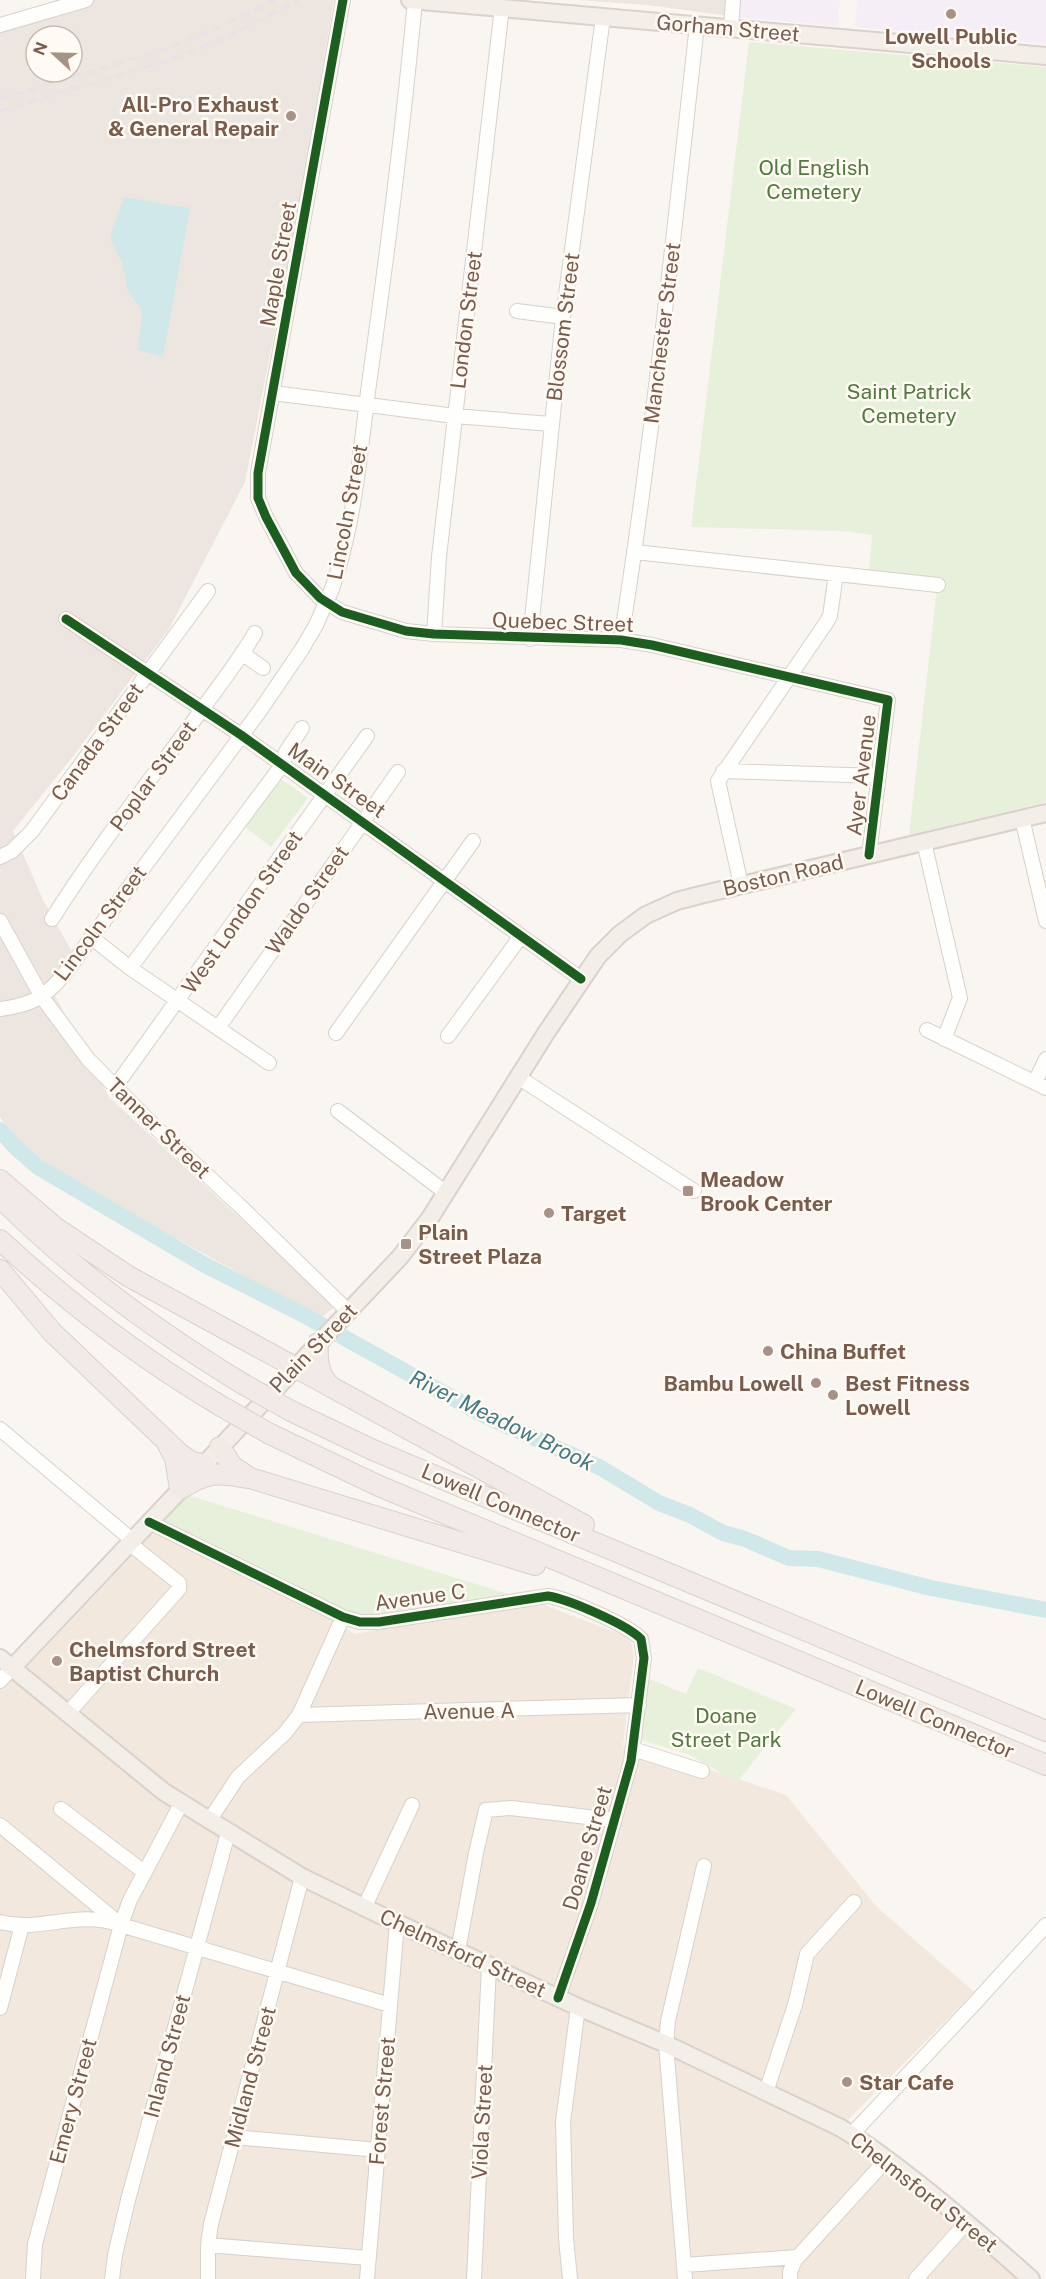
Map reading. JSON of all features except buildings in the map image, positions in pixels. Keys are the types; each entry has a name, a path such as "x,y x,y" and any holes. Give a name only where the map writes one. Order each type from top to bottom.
{"highway":[{"path":"0,1180 56,1228 103,1261 294,1368 676,1575"},
{"name":"Lowell Connector","path":"0,1197 77,1266 139,1315 204,1360 291,1411 373,1450 1046,1731"},
{"name":"Lowell Connector","path":"0,1240 63,1295 120,1339 175,1378 270,1434 379,1486 1046,1765"},
{"path":"0,1270 52,1332 165,1440 188,1460 203,1464"},
{"path":"318,1343 321,1374 330,1386"},
{"path":"165,1440 175,1458 180,1489 206,1475 227,1474 250,1478 492,1550 664,1605"},
{"path":"220,1447 232,1466 250,1478"}],"main road":[{"name":"Gorham Street","path":"412,0 1046,56"},
{"name":"Boston Road","path":"581,979 598,956 620,934 646,915 669,904 1046,813"},
{"name":"Plain Street","path":"4,1663 130,1542 416,1237 581,979"},
{"name":"Chelmsford Street","path":"4,1663 150,1782 208,1821 302,1877 558,1998 666,2044 852,2134 967,2222 1031,2279"}],"street":[{"name":"Maple Street","path":"274,531 258,498 258,473 343,0"},
{"name":"Lincoln Street","path":"0,1009 32,1002 42,997 63,976 302,649 333,589 347,534 366,405 400,150 412,0"},
{"path":"730,28 733,0"},
{"path":"0,25 81,1"},
{"name":"London Street","path":"434,634 439,557 454,416 502,7"},
{"name":"Blossom Street","path":"530,639 563,317 603,17"},
{"name":"Manchester Street","path":"621,640 660,359 697,25"},
{"path":"517,311 563,317"},
{"path":"273,393 454,416 551,424"},
{"name":"Quebec Street","path":"274,531 296,573 328,604 353,616 406,631 530,639 621,640 689,652 888,700"},
{"path":"635,552 938,585"},
{"path":"741,885 717,784 723,771 830,616 836,574"},
{"name":"Canada Street","path":"0,857 12,851 32,831 208,591"},
{"name":"Main Street","path":"66,618 203,708 326,794 581,979"},
{"name":"Poplar Street","path":"52,919 82,870 243,654 255,633"},
{"path":"243,654 263,668"},
{"name":"Ayer Avenue","path":"869,855 888,700"},
{"path":"130,968 283,764 286,752 302,728"},
{"name":"West London Street","path":"115,1087 367,736"},
{"path":"723,771 879,776"},
{"name":"Waldo Street","path":"218,1028 398,772"},
{"path":"1022,818 1046,921"},
{"path":"336,1033 473,842"},
{"path":"924,842 960,998 944,1039"},
{"name":"Tanner Street","path":"0,921 42,997 75,1044 344,1316"},
{"path":"448,1036 520,936"},
{"path":"91,937 130,968 269,1063"},
{"path":"927,1030 1041,1085 1046,1059"},
{"path":"518,1077 694,1191"},
{"path":"338,1112 445,1192"},
{"path":"0,1429 179,1583 179,1589 67,1714"},
{"name":"Avenue C","path":"149,1522 343,1617 360,1622 379,1622 538,1597 555,1597 628,1628 641,1639 644,1658 639,1705"},
{"path":"208,1821 238,1777 285,1733 298,1715 343,1617"},
{"name":"Plain Street","path":"0,1681 4,1663"},
{"name":"Avenue A","path":"298,1715 639,1705"},
{"name":"Doane Street","path":"558,1998 591,1903 633,1749 639,1705"},
{"path":"633,1749 702,1771"},
{"name":"Emery Street","path":"33,2279 35,2244 121,1925 144,1872 181,1804"},
{"path":"364,1908 411,1805"},
{"path":"458,1952 486,1810 511,1808 613,1820"},
{"path":"61,1809 144,1872"},
{"path":"0,1825 121,1925"},
{"name":"Inland Street","path":"112,2279 115,2255 128,2200 228,1833"},
{"path":"685,2279 666,2044 670,2011 704,1866"},
{"name":"Midland Street","path":"208,2279 208,2245 211,2224 302,1877"},
{"path":"766,2092 795,2005 807,1954 854,1902"},
{"path":"0,1922 22,1925 91,1918 390,2005"},
{"name":"Forest Street","path":"367,2279 397,1923"},
{"path":"0,2008 22,1925"},
{"path":"852,2134 1046,1925"},
{"name":"Viola Street","path":"474,2279 489,1966"},
{"path":"570,2279 566,2238 563,2122 578,2007"},
{"path":"234,2137 378,2150"},
{"path":"790,2279 791,2267 798,2257 887,2159"},
{"path":"916,2279 967,2222"},
{"path":"208,2245 368,2258"},
{"path":"684,2265 798,2257"}],"shaded area":[{"path":"93,0 334,0 291,248 245,482 169,629 74,755 13,831 43,900 71,950 55,996 109,1097 335,1306 321,1318 68,1179 17,1141 0,1117 0,29"},
{"path":"579,0 739,0 737,17 647,5"},
{"name":"Lowell Public Schools","path":"739,0 840,0 838,26 737,17"},
{"name":"Lowell Public Schools","path":"857,0 1046,0 1046,44 855,27"},
{"path":"154,1532 326,1616 355,1634 417,1622 544,1605 623,1635 631,1642 634,1655 623,1746 699,1766 786,1795 876,1906 974,1992 849,2119 842,2139 953,2220 1019,2279 0,2279 0,1662 34,1660"}],"green space":[{"name":"Saint Patrick Cemetery","path":"749,42 1046,67 1046,802 909,835 938,579 869,572 872,535 843,531 691,527"},
{"path":"277,776 308,798 271,847 241,824"},
{"path":"184,1494 525,1599 370,1623 149,1522"},
{"name":"Doane Street Park","path":"698,1668 796,1709 737,1782 688,1754 641,1740 647,1678 686,1694"}],"water":[{"path":"124,197 190,208 163,357 138,350 142,311 128,292 123,266 110,237"}],"waterway":[{"name":"River Meadow Brook","path":"0,1130 38,1167 205,1265 300,1313 485,1416 601,1468 659,1503 690,1515 723,1533 745,1539 789,1558 818,1559 931,1588 1046,1610"}],"railway":[{"path":"0,99 163,50 219,27 275,0"},
{"path":"0,111 166,61 224,38 299,0"}],"cycle path":[{"path":"343,0 258,473 258,498 296,573 320,598 342,612 406,631 434,634 621,640 652,645 888,700 869,855"},
{"path":"66,619 241,735 581,979"},
{"path":"149,1522 343,1617 360,1622 379,1622 548,1596 597,1613 641,1639 644,1658 631,1761 591,1903 558,1998"}],"place":[{"name":"Lowell Public Schools","path":"951,14"},
{"name":"All-Pro Exhaust & General Repair","path":"291,116"},
{"name":"Meadow Brook Center","path":"688,1191"},
{"name":"Target","path":"549,1213"},
{"name":"Plain Street Plaza","path":"406,1244"},
{"name":"China Buffet","path":"768,1351"},
{"name":"Bambu Lowell","path":"816,1383"},
{"name":"Best Fitness Lowell","path":"833,1395"},
{"name":"Chelmsford Street Baptist Church","path":"57,1661"},
{"name":"Star Cafe","path":"847,2082"}],"park label":[{"name":"Old English Cemetery","path":"814,179"}]}
